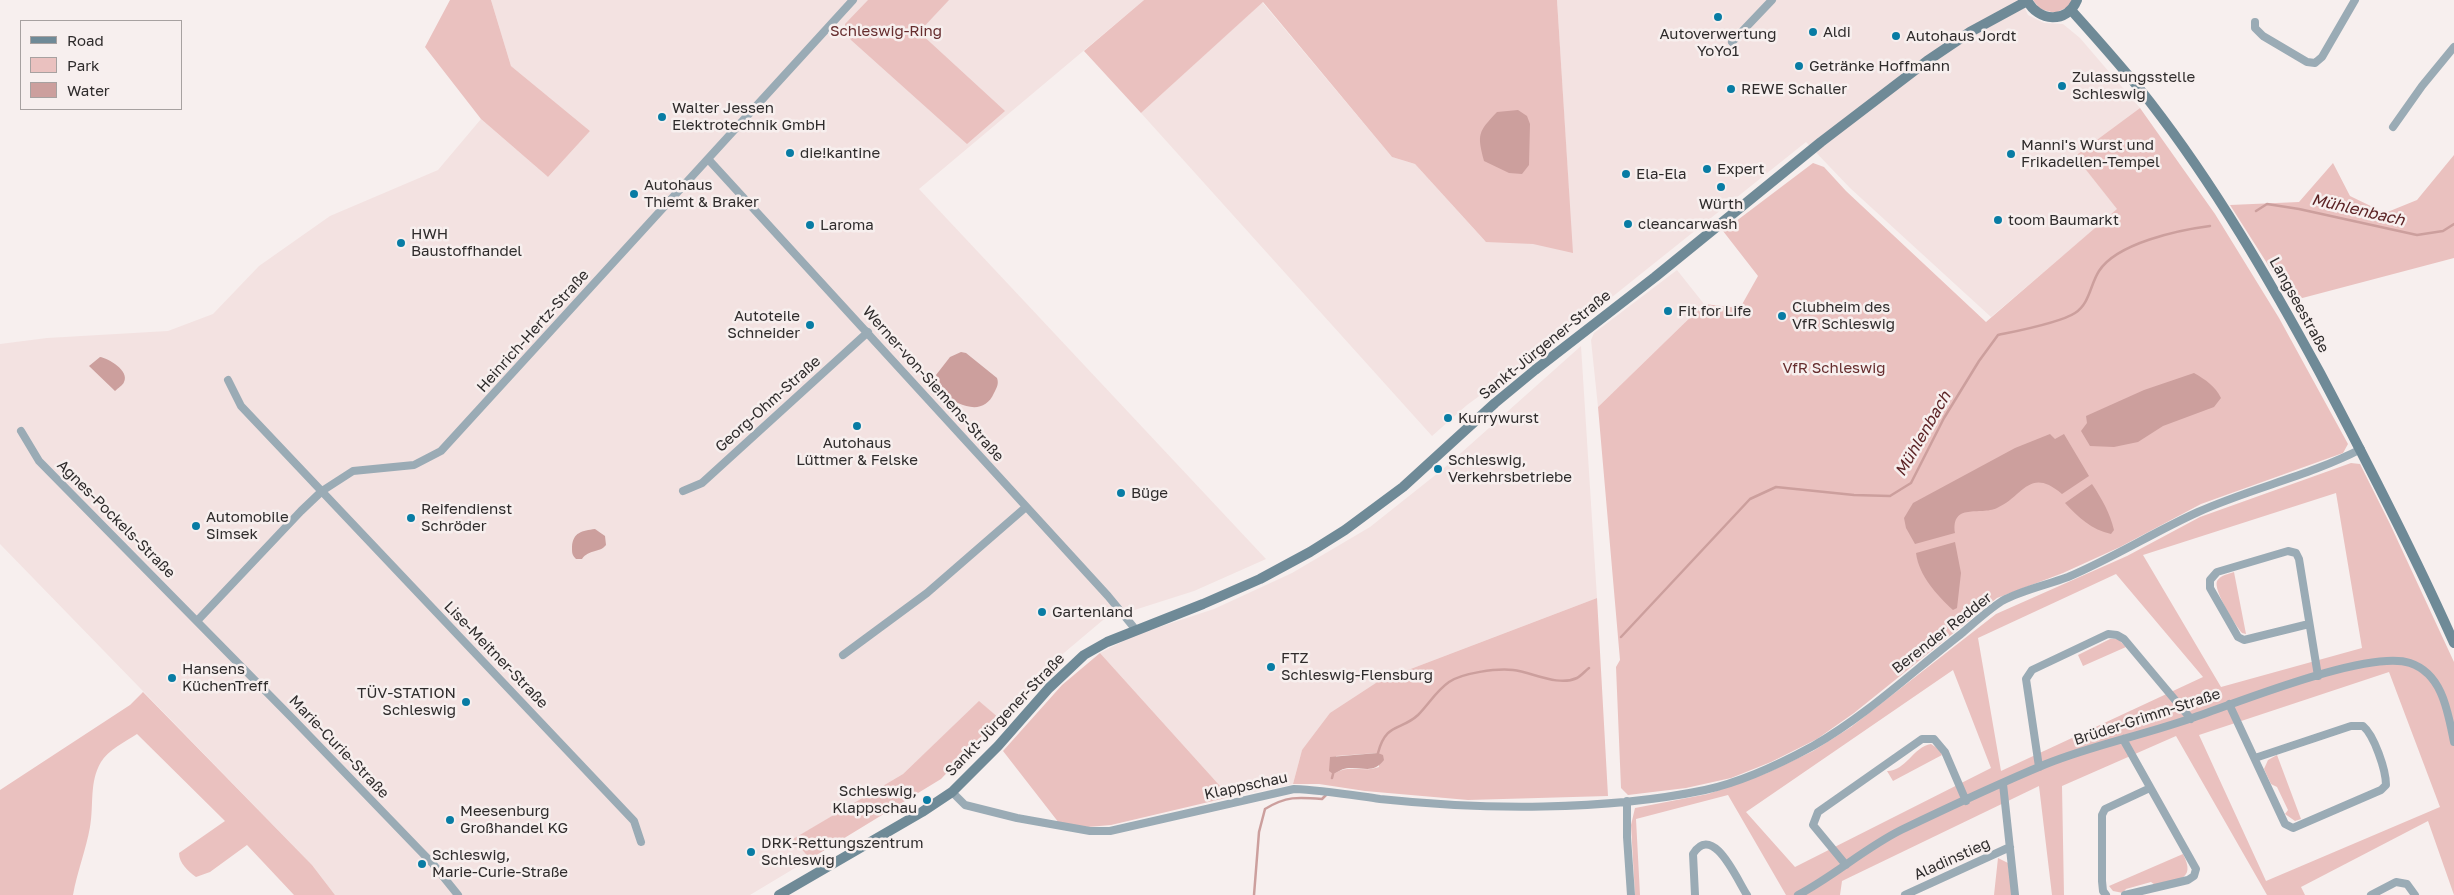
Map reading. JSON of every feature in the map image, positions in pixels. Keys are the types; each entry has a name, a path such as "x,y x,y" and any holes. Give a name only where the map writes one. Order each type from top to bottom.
{"street":[{"name":"Heinrich-Hertz-Straße","path":"197,621 322,491 353,471 414,465 441,451 853,0"},
{"path":"1732,42 1772,0"},
{"path":"2027,1 2039,14 2047,17 2064,15 2071,10 2077,0"},
{"path":"2255,22 2255,28 2264,36 2307,62 2315,63 2322,57 2354,0"},
{"name":"Sankt-Jürgener-Straße","path":"779,895 922,812 952,792 972,774 1049,688 1070,668 1107,642 1260,579 1310,552 1345,530 1403,486 1528,376 1655,277 1821,142 1920,66 1970,32 2027,1"},
{"name":"Langseestraße","path":"2071,10 2150,101 2222,206 2288,314 2417,560 2454,643"},
{"path":"2393,127 2422,86 2454,47"},
{"name":"Werner-von-Siemens-Straße","path":"708,159 1108,596 1136,630"},
{"name":"Georg-Ohm-Straße","path":"683,491 702,483 868,332"},
{"name":"Lise-Meitner-Straße","path":"228,380 241,406 634,821 641,842"},
{"name":"Agnes-Pockels-Straße","path":"21,431 39,461 197,621"},
{"name":"Berender Redder","path":"1616,802 1706,790 1746,777 1794,756 1838,730 1873,706 2002,601 2068,577 2120,553 2198,512 2249,492 2331,465 2360,449"},
{"path":"843,655 927,592 1026,507"},
{"path":"2309,624 2244,640 2238,637 2210,588 2210,580 2217,572 2288,551 2296,553 2299,559 2318,676"},
{"name":"Marie-Curie-Straße","path":"197,621 432,864 458,895"},
{"path":"2039,767 2026,679 2028,674 2032,670 2108,634 2117,635 2124,639 2191,719"},
{"name":"Brüder-Grimm-Straße","path":"1798,895 1821,883 1899,831 2039,767 2191,719 2229,704 2318,676 2375,661 2398,660 2412,663 2422,669 2439,688 2448,714 2454,742"},
{"path":"2229,704 2285,824 2293,828 2381,790 2386,785 2386,776 2369,731 2363,726 2351,726 2255,758"},
{"path":"1846,865 1813,825 1818,812 1922,739 1934,739 1945,752 1966,801"},
{"path":"2123,739 2196,869 2194,876 2188,880 2124,895"},
{"name":"Aladinstieg","path":"2003,784 2016,895"},
{"path":"2106,895 2103,891 2102,881 2102,815 2106,809 2150,788"},
{"name":"Klappschau","path":"952,792 965,805 1017,818 1090,831 1110,831 1294,789 1320,790 1380,799 1471,805 1616,802"},
{"path":"1627,801 1627,837 1631,895"},
{"path":"1695,895 1693,854 1697,848 1707,843 1720,850 1746,895"},
{"name":"Aladinstieg","path":"1904,895 2010,847"},
{"path":"2371,895 2396,882 2407,884 2415,895"}],"shaded area":[{"path":"491,0 1144,0 919,189 1266,559 1194,591 1103,620 1052,663 999,718 979,702 903,774 794,839 810,859 750,895 335,895 312,865 0,544 0,344 47,338 168,331 213,314 259,266 330,216 438,170 481,119 548,177 590,131 511,66"},
{"path":"1557,0 2021,0 2028,15 2044,23 2063,24 2080,38 2140,108 2075,156 2118,209 1991,317 1850,188 1806,142 1582,321 1467,405 1432,436 1141,113 1262,2 1392,157 1415,164 1485,241 1445,120 1507,54 1569,194"},
{"path":"1677,270 1704,304 1598,407 1591,340 1594,333"},
{"path":"1581,346 1597,598 1379,681 1302,750 1293,784 1230,797 1100,653 1135,635 1214,609 1292,573 1370,527 1443,469"}],"green space":[{"path":"450,0 491,0 511,66 590,131 548,177 481,119 425,47"},
{"name":"Schleswig-Ring","path":"868,0 949,0 919,32 1005,111 967,144 851,40 845,32 845,24"},
{"path":"1144,0 1557,0 1573,253 1533,244 1486,242 1415,164 1392,157 1263,2 1141,113 1084,51"},
{"path":"2033,0 2073,0 2068,7 2055,13 2040,9"},
{"name":"VfR Schleswig","path":"2140,108 2215,214 2279,318 2348,444 2343,453 2201,504 2120,547 2063,573 1997,598 1854,713 1817,739 1771,762 1731,778 1686,788 1628,795 1621,788 1616,667 1620,660 1598,407 1704,304 1740,308 1758,276 1723,231 1813,163 1824,167 1846,191 1986,322 2117,209 2075,156"},
{"path":"2454,155 2454,258 2291,301 2230,205 2299,202 2333,163 2350,196 2385,213 2417,200"},
{"path":"2351,463 2360,464 2454,662 2454,895 2428,821 2301,887 2305,895 2267,895 2176,736 2062,786 2064,895 2052,895 2039,786 1842,881 1840,895 1786,895 1728,795 1636,819 1640,895 1635,895 1631,825 1635,808 1708,794 1767,773 1813,751 1851,727 1996,614 2127,556 2200,517","holes":["2336,493 2362,648 2221,687 2143,555","2116,574 2203,677 2001,771 1978,638","1953,670 1991,768 1795,867 1746,812","2389,672 2440,807 2266,881 2199,735"]},
{"path":"2234,572 2246,634 2242,633 2230,615 2218,592 2217,581 2220,577"},
{"path":"1597,598 1608,796 1468,800 1365,791 1319,784 1293,784 1302,750 1330,713 1379,681","holes":["1378,753 1379,767 1373,769 1346,769 1335,773 1336,756"]},
{"path":"2110,639 2118,639 2126,647 2083,666 2078,655"},
{"path":"1100,653 1230,797 1111,825 1088,827 1059,823 1003,751 1062,685"},
{"path":"143,692 312,865 335,895 294,895 247,845 210,872 196,877 193,875 182,863 179,853 225,821 137,734 108,754 97,770 93,786 90,827 73,895 0,895 0,790 130,705"},
{"path":"979,701 999,718 941,779 810,859 793,839 903,774"},
{"path":"1931,744 1940,750 1942,755 1893,781 1887,771 1899,767 1919,749"},
{"path":"2277,755 2301,819 2295,821 2285,814 2288,810 2277,787 2271,784 2264,769 2268,760"},
{"path":"2183,854 2187,863 2187,870 2182,878 2155,885 2151,882 2126,889 2123,893 2113,891 2109,886"},
{"path":"1998,858 2008,863 2012,895 1994,895"}],"water":[{"path":"1518,110 1527,116 1530,124 1529,165 1522,174 1509,173 1484,161 1480,145 1483,129 1497,112"},
{"path":"961,352 966,353 997,378 998,384 991,398 979,407 969,407 954,401 945,391 936,375 950,357"},
{"path":"100,357 113,362 124,374 123,383 115,391 89,366"},
{"path":"2194,373 2210,384 2219,394 2221,398 2214,407 2163,426 2138,442 2114,447 2090,446 2081,431 2087,423 2086,416 2144,390"},
{"path":"2050,434 2055,439 2064,434 2089,476 2062,494 2051,486 2034,483 1997,508 1968,512 1957,517 1955,533 1915,544 1906,528 1904,518 1913,503 2015,448"},
{"path":"2092,484 2110,518 2114,530 2111,534 2086,522 2065,503"},
{"path":"595,529 605,536 606,545 582,559 576,559 572,551 574,538 579,533"},
{"path":"1955,542 1961,573 1957,608 1953,610 1925,577 1916,553"},
{"path":"1378,753 1383,755 1384,760 1376,767 1368,769 1347,768 1333,774 1329,771 1330,757"}],"waterway":[{"name":"Mühlenbach","path":"2256,211 2267,204 2299,209 2417,235 2443,231 2454,224"},
{"name":"Mühlenbach","path":"1621,637 1750,499 1776,487 1854,495 1890,496 1911,483 1944,418 1979,361 1998,335 2049,323 2075,313 2087,299 2099,271 2108,261 2120,253 2166,235 2210,226"},
{"name":"Mühlenbach","path":"1378,753 1385,736 1395,728 1412,720 1440,689 1462,676 1480,672 1513,670 1562,681 1578,677 1589,668"},
{"name":"Mühlenbach","path":"1332,778 1333,774"},
{"name":"Mühlenbach","path":"1254,895 1259,832 1265,809 1286,800 1299,798 1322,799 1326,795"}],"place":[{"name":"Autoverwertung YoYo1","path":"1718,17"},
{"name":"Aldi","path":"1813,32"},
{"name":"Autohaus Jordt","path":"1896,36"},
{"name":"Getränke Hoffmann","path":"1799,66"},
{"name":"Zulassungsstelle Schleswig","path":"2062,86"},
{"name":"REWE Schaller","path":"1731,89"},
{"name":"Walter Jessen Elektrotechnik GmbH","path":"662,117"},
{"name":"die!kantine","path":"790,153"},
{"name":"Manni's Wurst und Frikadellen-Tempel","path":"2011,154"},
{"name":"Expert","path":"1707,169"},
{"name":"Ela-Ela","path":"1626,174"},
{"name":"Würth","path":"1721,187"},
{"name":"Autohaus Thiemt & Braker","path":"634,194"},
{"name":"toom Baumarkt","path":"1998,220"},
{"name":"cleancarwash","path":"1628,224"},
{"name":"Laroma","path":"810,225"},
{"name":"HWH Baustoffhandel","path":"401,243"},
{"name":"Fit for Life","path":"1668,311"},
{"name":"Clubheim des VfR Schleswig","path":"1782,316"},
{"name":"Autoteile Schneider","path":"810,325"},
{"name":"Kurrywurst","path":"1448,418"},
{"name":"Autohaus Lüttmer & Felske","path":"857,426"},
{"name":"Schleswig, Verkehrsbetriebe","path":"1438,469"},
{"name":"Büge","path":"1121,493"},
{"name":"Reifendienst Schröder","path":"411,518"},
{"name":"Automobile Simsek","path":"196,526"},
{"name":"Gartenland","path":"1042,612"},
{"name":"FTZ Schleswig-Flensburg","path":"1271,667"},
{"name":"Hansens KüchenTreff","path":"172,678"},
{"name":"TÜV-STATION Schleswig","path":"466,702"},
{"name":"Schleswig, Klappschau","path":"927,800"},
{"name":"Meesenburg Großhandel KG","path":"450,820"},
{"name":"DRK-Rettungszentrum Schleswig","path":"751,852"},
{"name":"Schleswig, Marie-Curie-Straße","path":"422,864"}]}
